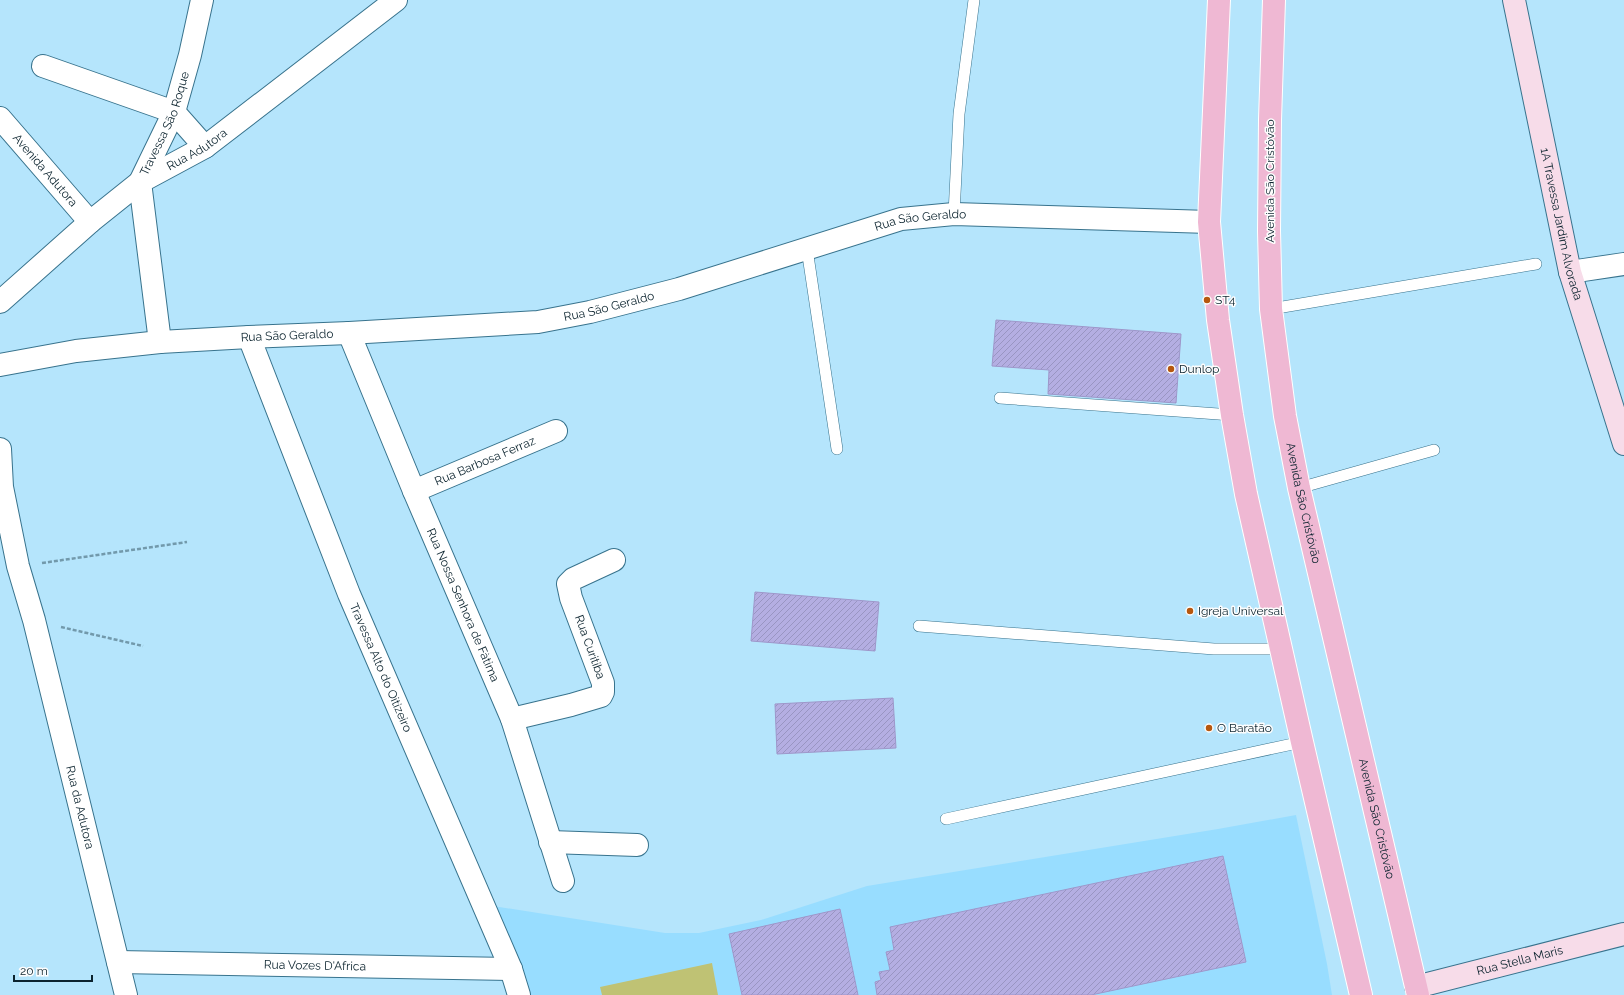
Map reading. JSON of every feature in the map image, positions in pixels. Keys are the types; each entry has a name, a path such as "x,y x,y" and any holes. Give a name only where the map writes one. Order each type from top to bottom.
{"main road":[{"path":"1219,0 1210,222 1218,320 1232,415 1246,494 1280,649 1361,995"},
{"name":"Avenida São Cristóvão","path":"1274,0 1270,120 1269,231 1271,309 1285,416 1299,488 1417,991"}],"street":[{"name":"Travessa São Roque","path":"160,342 140,182 174,112 190,55 202,0"},
{"name":"Rua Adutora","path":"0,302 90,222 140,182 206,146 396,0"},
{"name":"1A Travessa Jardim Alvorada","path":"1514,0 1570,272 1624,444"},
{"path":"43,66 174,112 206,146"},
{"name":"Avenida Adutora","path":"0,118 90,222"},
{"name":"Rua São Geraldo","path":"0,365 76,351 160,342 250,336 349,333 538,322 590,312 679,289 901,220 954,214 1210,222"},
{"path":"1570,272 1624,264"},
{"name":"Rua Nossa Senhora de Fàtima","path":"349,333 414,491 512,719 563,881"},
{"name":"Travessa Alto do Oitizeiro","path":"250,336 350,594 511,969 519,995"},
{"name":"Rua Barbosa Ferraz","path":"414,491 556,431"},
{"name":"Rua da Adutora","path":"0,449 1,489 18,566 34,620 126,995"},
{"name":"Rua Curitiba","path":"512,719 571,705 601,696 603,692 603,683 571,598 568,584 573,579 614,560"},
{"path":"550,842 637,845"},
{"name":"Rua Stella Maris","path":"1417,991 1624,934"},
{"name":"Rua Vozes D'Africa","path":"118,962 511,969"}],"lane":[{"path":"954,214 959,114 974,0"},
{"path":"807,249 837,450"},
{"path":"1271,309 1536,264"},
{"path":"1000,398 1232,415"},
{"path":"1299,488 1434,450"},
{"path":"919,626 1214,649 1280,649"},
{"path":"946,819 1302,742"}],"path":[{"path":"18,566 188,542"},
{"path":"34,620 143,646"}],"shaded area":[{"path":"1296,815 1332,995 529,995 493,906 665,933 699,933 761,920 867,886"}],"green space":[{"path":"712,963 718,995 602,995 600,987"}],"building":[{"path":"996,320 1181,334 1176,403 1048,394 1049,370 992,366"},
{"path":"755,592 879,602 875,651 751,641"},
{"path":"893,698 896,748 777,754 775,704"},
{"path":"1223,856 1246,962 1091,995 877,995 875,982 881,980 879,972 890,970 886,952 894,950 890,927"},
{"path":"840,909 858,995 742,995 729,934"}],"place":[{"name":"ST4","path":"1207,300"},
{"name":"Dunlop","path":"1171,369"},
{"name":"Igreja Universal","path":"1190,611"},
{"name":"O Baratão","path":"1209,728"}]}
